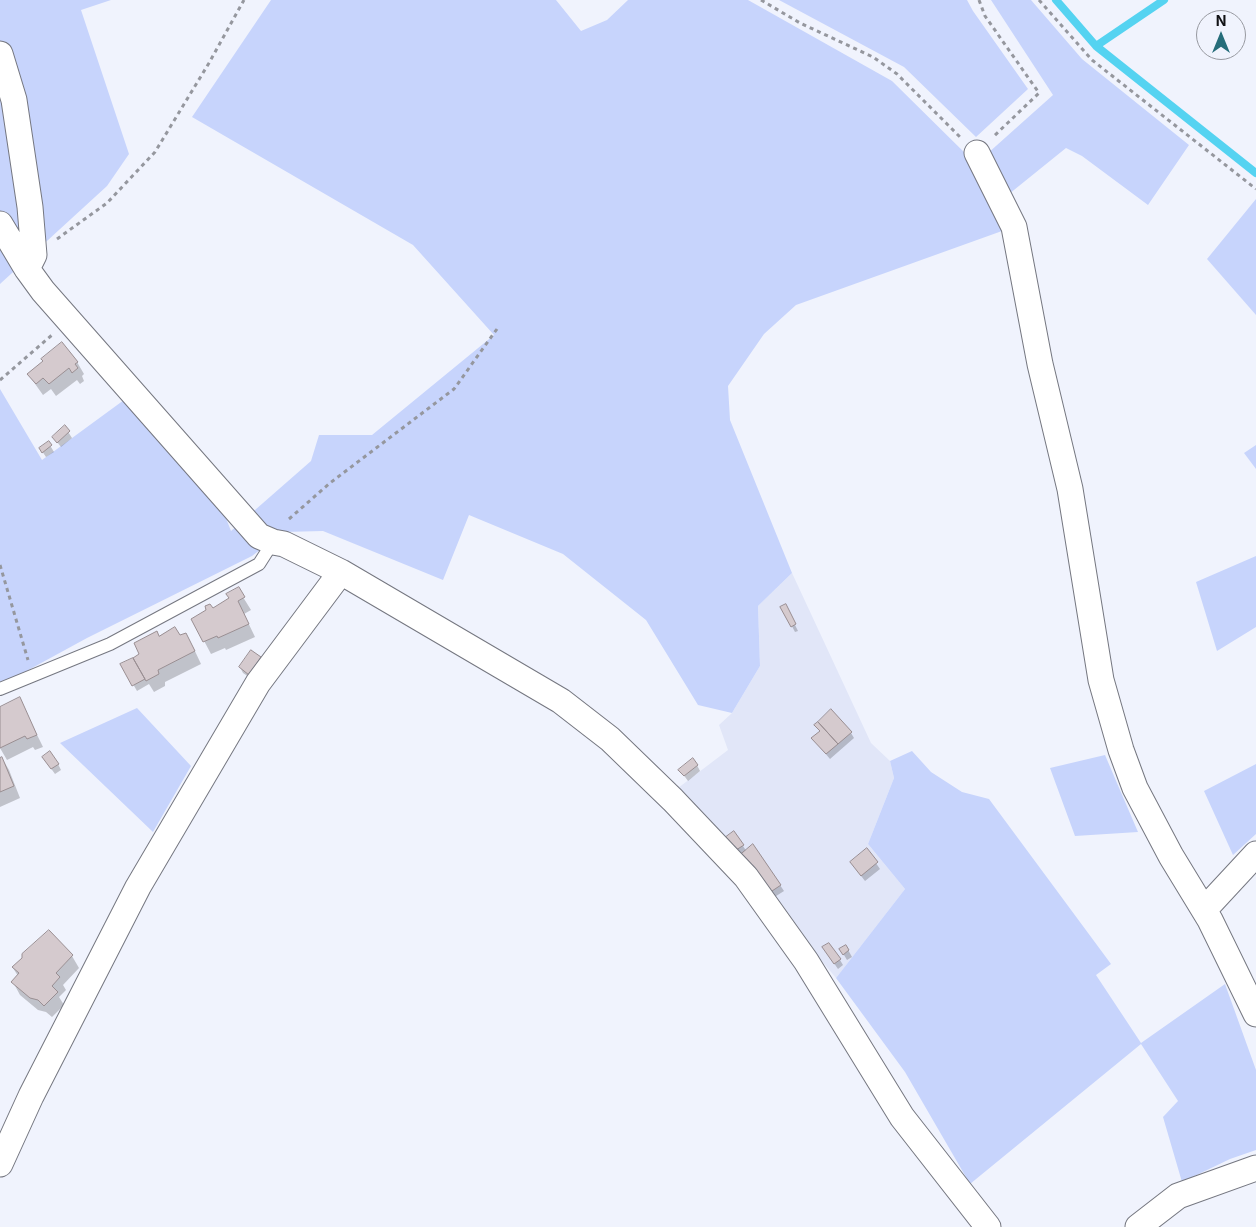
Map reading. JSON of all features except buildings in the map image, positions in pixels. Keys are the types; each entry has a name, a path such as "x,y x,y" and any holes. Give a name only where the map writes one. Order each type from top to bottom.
{"street":[{"path":"0,54 14,100 20,136 30,206 31,262"},
{"path":"977,153 1014,227 1040,364 1070,489 1101,680 1121,750 1135,788 1171,856 1204,910 1256,1014"},
{"path":"0,224 31,262 43,291 259,536 284,544 341,572 561,701 610,739 673,800 746,877 811,970 902,1116 988,1227"},
{"path":"0,1164 31,1096 138,886 258,683 341,572"},
{"path":"1204,910 1256,854"},
{"path":"1138,1227 1178,1196 1256,1168"}],"lane":[{"path":"0,689 110,644 259,564 273,542"}],"path":[{"path":"31,262 107,203 155,152 209,63 244,0"},
{"path":"761,0 800,23 873,58 897,74 977,153 1039,93 986,16 979,0"},
{"path":"1039,0 1092,60 1256,189"},
{"path":"0,380 70,320"},
{"path":"273,542 276,531 330,483 454,389 497,329"},
{"path":"0,565 33,677"}],"shaded area":[{"path":"0,0 111,0 81,10 129,154 107,186 0,284"},
{"path":"271,0 556,0 581,31 607,20 628,0 748,0 892,81 970,158 1002,231 796,305 764,334 728,386 730,420 792,573 758,606 760,666 732,713 698,705 646,620 563,554 469,515 443,580 323,531 283,532 252,556 87,638 21,674 0,682 0,389 42,460 124,400 224,513 231,531 311,461 319,435 372,435 494,335 413,245 192,117"},
{"path":"779,0 967,0 1028,89 976,137 904,67"},
{"path":"991,0 1031,0 1082,59 1189,145 1148,205 1082,156 1066,148 1009,194 987,154 1053,95"},
{"path":"1256,199 1256,315 1207,259"},
{"path":"1256,445 1256,469 1244,453"},
{"path":"1256,556 1256,627 1217,651 1196,582"},
{"path":"792,573 871,743 890,761 894,778 868,844 905,889 836,978 678,788 728,750 719,725 732,713 760,666 758,606"},
{"path":"137,708 191,766 153,832 60,743"},
{"path":"912,751 931,772 962,792 989,799 1111,964 1096,975 1141,1043 1225,984 1256,1070 1256,1150 1230,1159 1182,1182 1163,1117 1178,1101 1141,1044 970,1184 905,1072 836,978 905,889 868,844 894,778 890,761"},
{"path":"1105,755 1138,832 1075,836 1050,768"},
{"path":"1256,764 1256,834 1233,855 1204,791"}],"waterway":[{"path":"1056,0 1096,46 1256,173"},
{"path":"1096,46 1164,0"}]}
